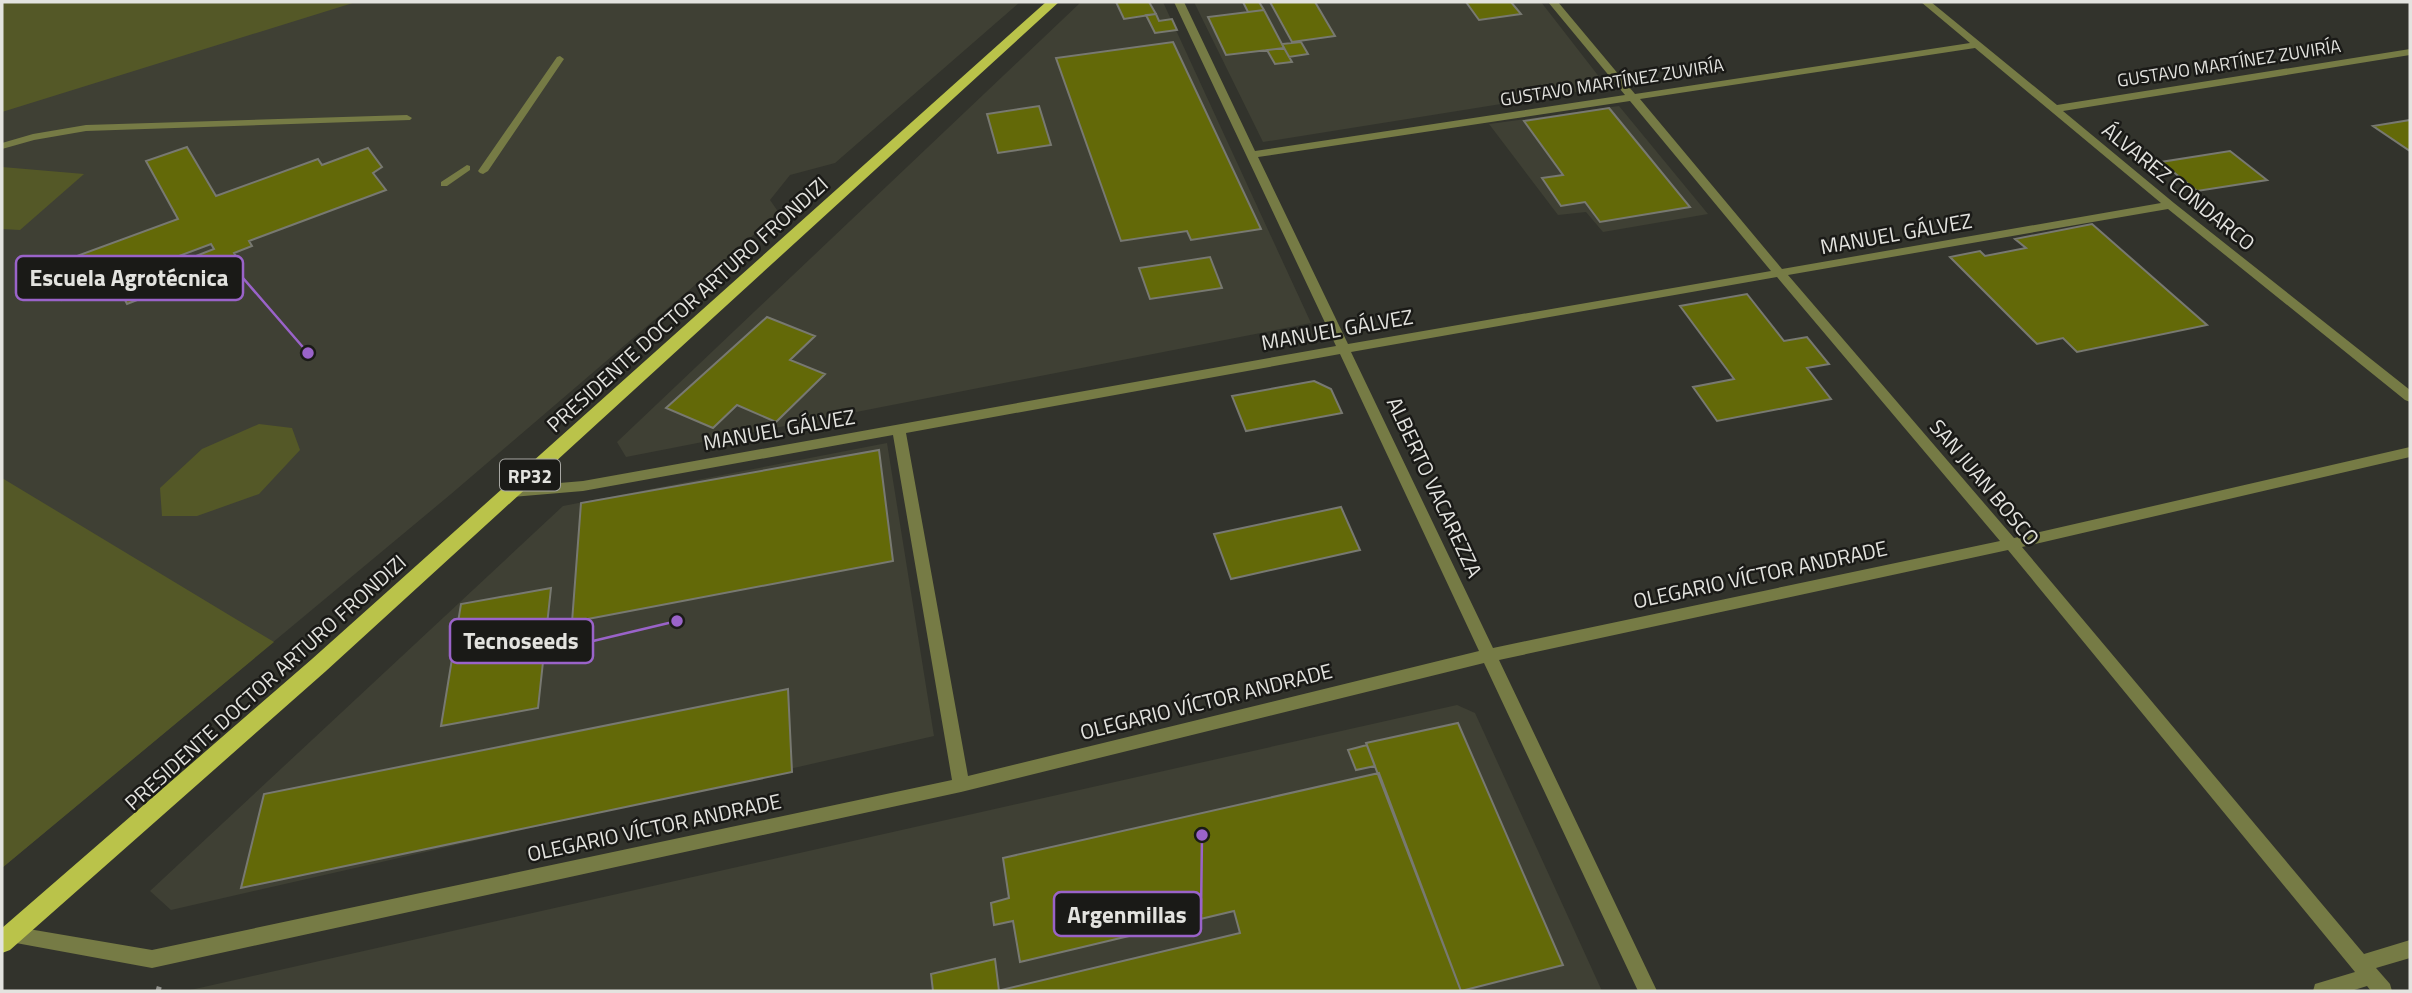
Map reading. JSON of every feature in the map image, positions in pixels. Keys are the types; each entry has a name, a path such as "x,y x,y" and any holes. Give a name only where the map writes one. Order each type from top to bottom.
{"main road":[{"name":"PRESIDENTE DOCTOR ARTURO FRONDIZI","path":"6,938 174,794 512,492 1053,2"}],"street":[{"name":"ALBERTO VACAREZZA","path":"1179,2 1648,991"},
{"name":"SAN JUAN BOSCO","path":"1553,2 2011,544 2383,991"},
{"name":"ÁLVAREZ CONDARCO","path":"1926,2 2170,205 2410,397"},
{"name":"GUSTAVO MARTÍNEZ ZUVIRÍA","path":"1252,155 1977,45"},
{"name":"GUSTAVO MARTÍNEZ ZUVIRÍA","path":"2054,109 2410,52"},
{"name":"MANUEL GÁLVEZ","path":"512,492 583,486 1344,349 1781,275 2170,205"},
{"path":"899,429 961,785"},
{"name":"OLEGARIO VÍCTOR ANDRADE","path":"6,938 152,959 961,785 1490,655 2011,544 2410,452"},
{"path":"2322,991 2410,949"}],"lane":[{"path":"483,171 561,59"},
{"path":"2,146 33,137 86,128 407,117"},
{"path":"444,184 467,168"}],"shaded area":[{"path":"2,2 1020,2 835,163 790,175 770,200 779,213 451,494 2,868"},
{"path":"1081,2 1163,2 1311,323 626,457 617,442"},
{"path":"1194,2 1541,2 1607,87 1263,142"},
{"path":"1619,106 1708,214 1603,232 1586,212 1558,215 1489,124"},
{"path":"887,443 934,736 171,910 150,891 563,506"},
{"path":"1457,705 1475,713 1602,991 186,991"}],"green space":[{"path":"2,2 356,2 2,112"},
{"path":"2,167 84,174 20,230 2,229"},
{"path":"259,424 292,428 300,450 259,494 197,516 162,516 160,488 202,449"},
{"path":"2,478 274,642 2,868"}],"building":[{"path":"1116,2 1149,2 1156,14 1124,19"},
{"path":"1243,2 1259,2 1264,10 1248,12"},
{"path":"1270,2 1315,2 1335,36 1292,42"},
{"path":"1466,2 1511,2 1521,14 1479,20"},
{"path":"1264,10 1284,48 1226,55 1208,17"},
{"path":"1156,14 1159,21 1172,19 1177,30 1155,33 1146,15"},
{"path":"1173,42 1261,229 1191,240 1187,231 1121,241 1056,58"},
{"path":"1301,42 1308,54 1289,57 1282,44"},
{"path":"1284,48 1292,62 1275,64 1267,50"},
{"path":"1039,106 1051,145 998,153 987,114"},
{"path":"1609,108 1690,207 1600,222 1585,202 1561,206 1542,178 1563,175 1524,121"},
{"path":"2410,120 2410,151 2373,126"},
{"path":"187,147 216,196 318,159 322,165 368,148 382,167 373,173 386,190 249,241 252,246 234,253 239,261 127,304 118,286 214,249 211,244 62,300 47,267 178,219 146,161"},
{"path":"2230,151 2267,180 2197,191 2161,162"},
{"path":"2092,224 2207,325 2077,352 2063,338 2037,344 1950,257 1980,251 1985,256 2026,248 2015,239"},
{"path":"1210,257 1222,288 1150,299 1139,268"},
{"path":"1747,294 1784,341 1807,337 1829,364 1807,368 1831,399 1717,421 1693,387 1734,379 1680,306"},
{"path":"767,317 815,336 790,360 825,374 776,422 737,405 713,428 666,408"},
{"path":"1314,381 1331,389 1342,413 1246,431 1232,396"},
{"path":"879,450 893,561 572,622 581,503"},
{"path":"1341,507 1360,550 1231,579 1214,534"},
{"path":"551,588 538,708 441,726 461,604"},
{"path":"788,689 792,772 241,888 264,794"},
{"path":"1458,723 1563,965 1461,991 1366,743"},
{"path":"1367,745 1375,766 1356,770 1348,750"},
{"path":"1379,773 1461,991 997,991 1240,933 1234,911 1020,962 1013,921 994,925 991,903 1009,898 1003,858"},
{"path":"995,959 999,991 933,991 931,974"}],"place":[{"name":"Escuela Agrotécnica","path":"308,353"},
{"name":"Tecnoseeds","path":"677,621"},
{"name":"Argenmillas","path":"1202,835"}]}
